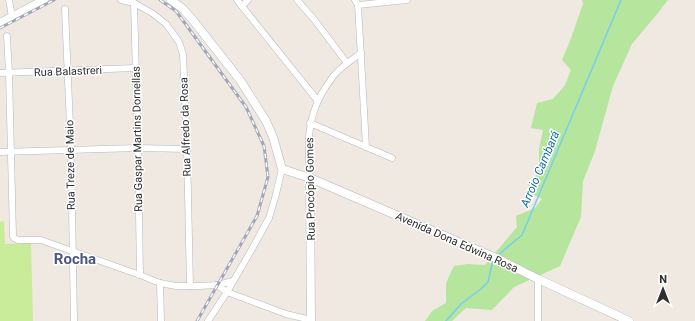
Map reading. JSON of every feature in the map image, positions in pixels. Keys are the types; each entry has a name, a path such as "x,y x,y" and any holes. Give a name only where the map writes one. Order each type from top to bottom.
{"street":[{"path":"9,0 12,17"},
{"path":"0,24 44,0"},
{"name":"Rua Alfredo da Rosa","path":"121,0 134,3 152,13 166,24 179,42 183,54 190,286"},
{"path":"171,0 182,8 192,19 240,80 266,121 273,137 282,169 275,198 268,218 252,250 208,321"},
{"path":"237,0 318,101"},
{"path":"242,6 248,0"},
{"path":"297,0 313,18 347,63"},
{"path":"366,147 361,53 356,2 408,0"},
{"name":"Rua Gaspar Martins Dornellas","path":"134,3 140,275"},
{"name":"Rua Treze de Maio","path":"65,9 71,150 74,321"},
{"path":"7,36 12,236 18,240 41,240 160,283 176,286 190,286 217,285 233,281"},
{"name":"Rua Procópio Gomes","path":"311,321 310,178 308,144 310,123 318,101 329,81 347,63 361,53"},
{"name":"Rua Balastreri","path":"0,73 136,68"},
{"path":"310,123 392,158"},
{"path":"0,152 138,148 187,149"},
{"name":"Avenida Dona Edwina Rosa","path":"282,169 310,178 498,259 615,318 629,321"},
{"path":"538,279 538,321"},
{"path":"160,283 161,321"},
{"path":"217,285 227,292 286,314 311,321"},
{"path":"284,321 286,314"}],"green space":[{"path":"582,0 668,0 632,44 613,86 595,151 583,181 581,217 560,266 514,287 492,310 466,308 452,321 425,321 432,311 446,303 446,283 454,266 468,264 485,265 517,227 516,216 535,208 542,199 530,193 528,184 536,176 539,165 539,149 543,130 531,128 537,103 553,99 565,85 571,70 562,60 583,4"},
{"path":"4,221 5,244 31,243 33,321 0,321 0,222"}],"waterway":[{"name":"Arroio Cambará","path":"497,256 522,235 621,0"},
{"name":"Arroio Cambará","path":"446,321 461,304 488,282 493,260"}],"railway":[{"path":"0,28 54,0"},
{"path":"160,0 176,11 246,107 264,146 268,177 257,216 197,321"}],"district":[{"name":"Rocha","path":"75,259"}]}
